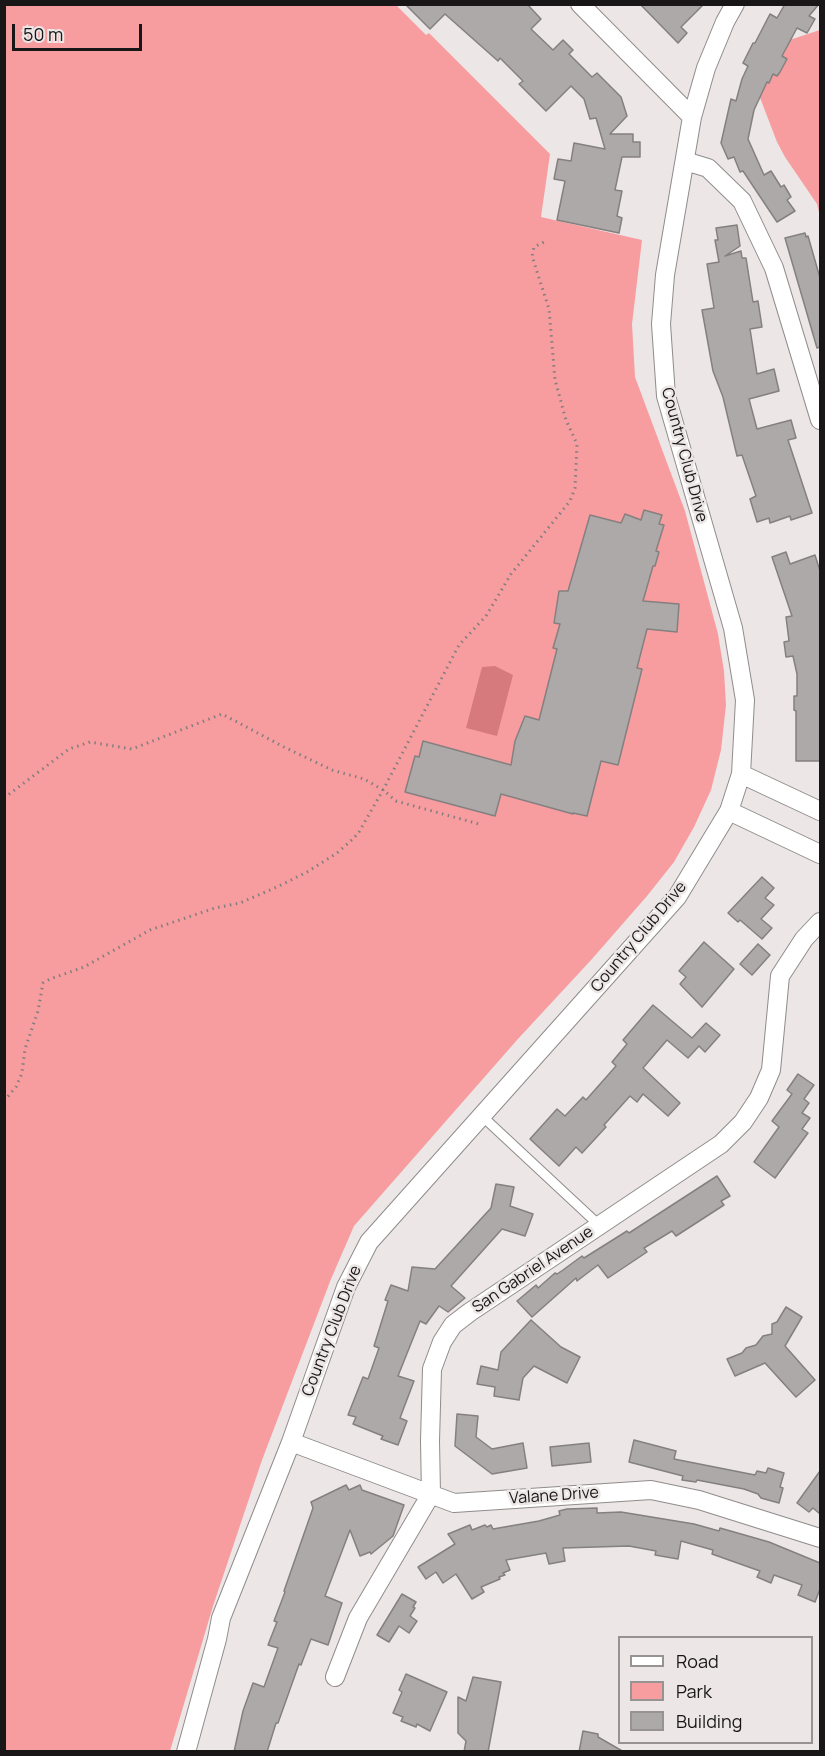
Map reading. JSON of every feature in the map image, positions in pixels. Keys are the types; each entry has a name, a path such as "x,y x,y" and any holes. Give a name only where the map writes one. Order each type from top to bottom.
{"street":[{"path":"580,4 693,117"},
{"name":"Country Club Drive","path":"186,1752 221,1618 291,1442 346,1287 369,1242 677,897 729,812 741,774 745,700 733,628 666,396 661,314 665,275 693,117 706,68 735,4"},
{"path":"685,161 708,168 742,201 774,268 820,420"},
{"path":"741,774 820,811"},
{"path":"729,812 820,854"},
{"name":"San Gabriel Avenue","path":"431,1494 432,1370 442,1342 453,1325 721,1144 743,1122 759,1098 771,1070 780,976 804,939 820,922"},
{"name":"Valane Drive","path":"291,1442 454,1503 651,1490 699,1500 820,1538"},
{"path":"335,1677 358,1618 431,1494"}],"lane":[{"path":"482,1116 599,1225"}],"path":[{"path":"4,1101 16,1087 22,1073 25,1049 38,1011 43,984 50,979 84,967 150,930 250,899 307,872 337,853 360,832 459,645 486,616 506,581 570,501 575,488 577,444 566,420 555,380 549,309 532,256 534,247 544,242"},
{"path":"4,798 69,749 90,742 132,750 222,714 332,770 364,778 396,801 479,824"}],"green space":[{"path":"5,5 396,5 426,35 429,33 550,154 541,217 642,240 632,324 635,377 685,511 718,634 724,671 726,705 721,750 711,790 674,862 592,959 517,1040 354,1226 331,1279 262,1460 213,1606 170,1751 5,1752"},
{"path":"820,30 820,216 817,204 777,142 759,95 777,44"}],"shaded area":[{"path":"495,666 513,675 497,736 466,728 482,667"}],"building":[{"path":"405,4 527,4 541,19 531,29 553,50 563,40 573,50 569,54 592,77 597,73 621,97 627,116 610,134 633,134 633,142 640,142 640,157 622,157 615,190 622,191 617,216 622,218 619,233 557,220 565,181 554,179 558,159 571,161 574,143 605,149 596,118 590,119 584,99 571,86 546,111 519,84 523,81 500,58 498,61 445,14 430,29"},
{"path":"640,4 704,4 681,27 687,33 678,43"},
{"path":"785,4 819,4 809,16 815,19 807,33 797,28 782,56 787,59 780,72 777,76 773,74 769,83 767,82 754,110 748,139 764,175 771,171 781,187 784,185 791,197 787,200 795,211 777,222 743,171 740,172 734,157 728,159 721,143 731,99 736,101 748,66 743,63 770,14 777,18"},
{"path":"737,225 740,246 725,256 741,251 742,258 746,258 753,302 758,301 762,327 750,329 757,374 774,369 779,391 749,399 757,429 791,420 796,438 788,440 812,513 791,520 790,516 770,523 769,518 757,522 750,499 756,496 742,455 737,456 723,397 713,371 702,310 714,308 707,264 719,262 715,240 718,240 716,228"},
{"path":"805,233 806,237 808,236 820,278 820,347 817,348 785,238"},
{"path":"644,510 662,515 659,524 664,525 656,551 659,552 643,601 679,604 677,632 647,629 637,668 642,669 618,765 601,761 587,816 501,794 495,816 405,792 415,756 419,757 423,741 511,765 515,741 525,716 539,720 557,649 553,648 560,624 554,623 559,591 568,591 590,515 621,523 625,514 641,520"},
{"path":"786,552 790,564 815,555 820,571 820,761 796,761 794,696 797,696 797,674 793,656 786,657 784,642 789,641 786,617 792,616 772,557"},
{"path":"762,877 774,888 765,898 774,905 761,919 772,928 762,939 728,913"},
{"path":"704,942 734,969 702,1007 680,984 686,977 679,971"},
{"path":"758,944 770,955 752,975 740,964"},
{"path":"653,1005 692,1038 706,1023 720,1035 705,1052 699,1046 688,1058 667,1040 643,1068 680,1103 668,1116 643,1094 637,1102 630,1096 582,1153 576,1147 559,1166 530,1139 557,1109 565,1116 583,1097 586,1100 616,1066 612,1062 627,1044 623,1040"},
{"path":"798,1074 814,1085 804,1099 809,1103 802,1113 810,1118 802,1129 808,1133 775,1178 754,1162 779,1127 772,1121 792,1094 787,1090"},
{"path":"717,1176 730,1196 721,1201 724,1205 676,1236 672,1231 644,1248 647,1252 608,1278 598,1265 577,1281 576,1278 532,1317 517,1301 536,1285 538,1288 555,1273 557,1274 582,1256 584,1258 627,1231 629,1233"},
{"path":"496,1184 514,1187 510,1206 533,1214 525,1236 502,1229 451,1286 465,1298 448,1312 439,1306 426,1324 420,1321 398,1376 414,1381 400,1418 407,1421 398,1445 381,1439 383,1436 353,1424 356,1417 348,1415 363,1377 368,1379 379,1348 374,1346 391,1285 408,1291 412,1267 435,1269 491,1208"},
{"path":"786,1307 802,1317 785,1346 815,1380 796,1397 765,1363 735,1376 727,1359 756,1345 763,1336 772,1334 772,1324 777,1322"},
{"path":"531,1320 561,1347 580,1357 567,1383 534,1366 523,1378 519,1400 494,1396 495,1387 477,1384 481,1366 498,1370 501,1352"},
{"path":"457,1414 478,1416 476,1437 492,1449 523,1443 527,1468 492,1474 455,1446"},
{"path":"634,1440 676,1451 674,1459 755,1475 757,1471 766,1473 768,1468 784,1473 779,1503 761,1498 758,1494 744,1489 697,1480 696,1482 682,1480 683,1476 629,1462"},
{"path":"589,1443 591,1462 552,1466 550,1447"},
{"path":"820,1471 820,1514 813,1508 809,1512 797,1503"},
{"path":"346,1485 349,1490 360,1485 362,1490 404,1505 393,1536 371,1554 370,1552 360,1556 350,1530 325,1596 342,1603 328,1645 311,1639 301,1665 299,1664 278,1723 276,1723 267,1752 234,1752 243,1711 253,1683 264,1687 278,1648 268,1645 313,1508 311,1502"},
{"path":"597,1508 597,1513 621,1512 694,1524 719,1531 720,1528 769,1542 820,1563 820,1589 815,1602 798,1595 802,1585 774,1575 771,1583 757,1577 760,1571 712,1554 713,1550 681,1541 678,1559 655,1555 656,1551 629,1546 563,1548 565,1561 549,1564 546,1553 506,1560 510,1570 503,1573 505,1575 499,1577 500,1579 481,1587 484,1592 472,1599 456,1574 443,1583 436,1572 426,1579 418,1567 455,1544 448,1534 470,1525 472,1530 485,1525 487,1527 491,1525 493,1529 539,1521 560,1515 559,1511 567,1509"},
{"path":"402,1594 416,1602 410,1616 417,1621 409,1633 399,1626 389,1642 377,1635"},
{"path":"406,1674 447,1692 430,1731 417,1724 416,1727 401,1721 403,1717 393,1713 402,1692 399,1690"},
{"path":"473,1677 501,1682 488,1752 464,1752 466,1741 458,1733 458,1697 466,1701"},
{"path":"583,1731 598,1734 598,1737 624,1752 579,1752"}]}
